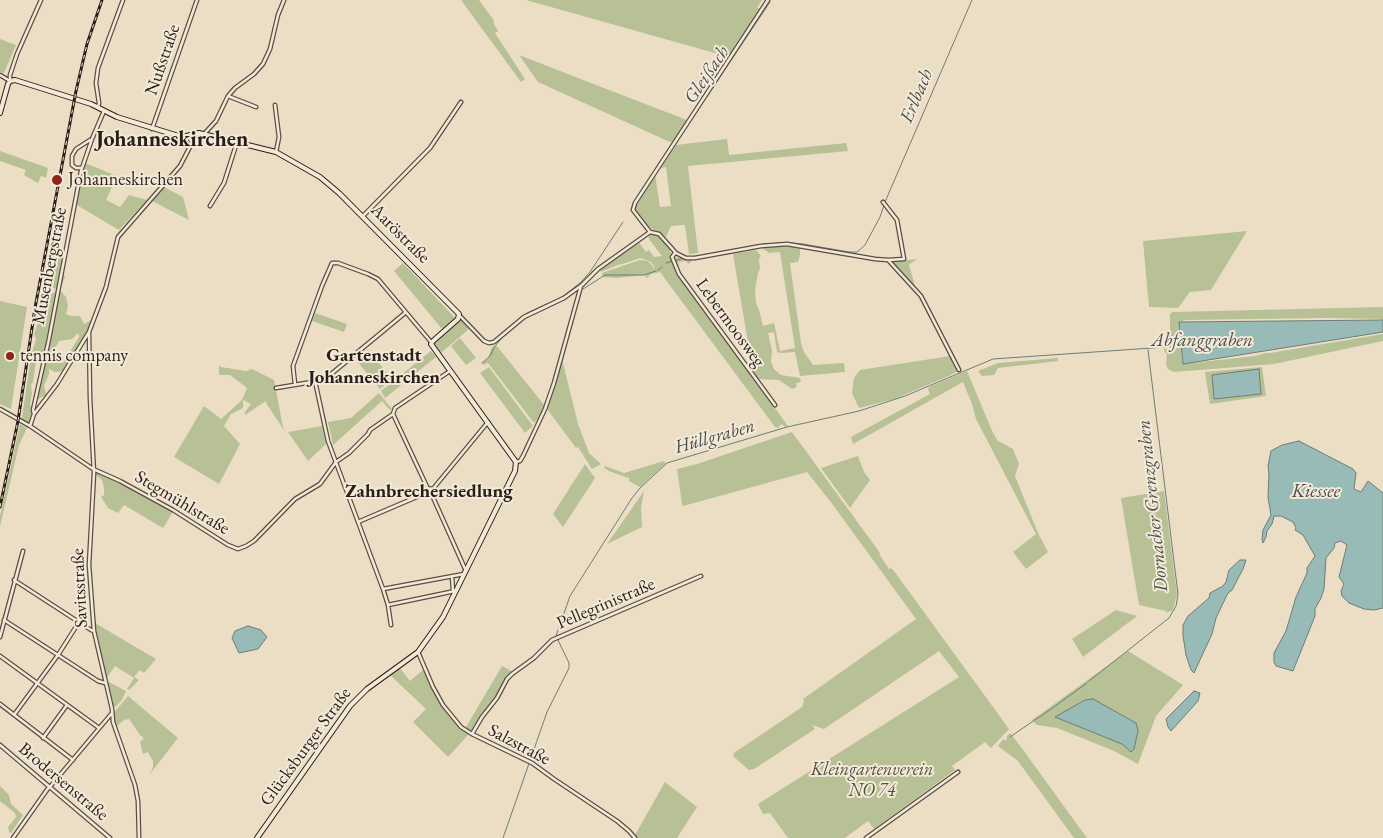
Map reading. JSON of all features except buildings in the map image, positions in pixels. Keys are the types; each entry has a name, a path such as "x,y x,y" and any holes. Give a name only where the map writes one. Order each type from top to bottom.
{"street":[{"path":"0,113 17,54 41,0"},
{"path":"98,107 96,83 98,68 123,0"},
{"name":"Nußstraße","path":"152,128 197,0"},
{"path":"0,75 10,81 15,80 98,107 117,117 182,137 197,133 204,134 216,121 228,96 263,64 270,48 278,15 284,0"},
{"path":"768,0 635,203 634,210 650,232 661,236 676,253 686,258 696,258 761,246 787,244 888,260 904,259 897,220 883,202"},
{"path":"228,96 256,107"},
{"path":"362,216 430,148 461,102"},
{"path":"275,106 279,137 276,152"},
{"name":"Musenbergstraße","path":"30,426 34,414 33,410 49,339 82,168 104,110"},
{"name":"Aaröstraße","path":"204,134 282,154 326,181 437,291 481,338 490,343 494,342 524,317 564,298 582,285"},
{"path":"34,414 57,384 89,332 106,287 118,237 184,160 192,143 188,136"},
{"name":"Musenbergstraße","path":"82,168 76,168 72,165 72,156 76,149 92,139"},
{"path":"210,206 224,183 238,142"},
{"path":"582,285 598,269 650,232"},
{"name":"Lebermoosweg","path":"676,253 672,257 679,274 775,406"},
{"path":"888,260 921,296 959,370"},
{"path":"295,384 293,366 332,263 338,262 378,279 431,342 432,347 516,462"},
{"name":"Glücksburger Straße","path":"257,838 357,697 418,652 443,617 515,471 516,462 520,461 523,456 545,409 582,285"},
{"path":"276,388 326,378 405,313"},
{"path":"431,342 460,316"},
{"name":"Savitsstraße","path":"89,332 93,469 89,565 94,631 116,733 135,785 139,838"},
{"path":"383,589 466,572 432,495 433,492 393,414 393,409 401,402 407,401 450,371"},
{"path":"315,381 328,441 383,589 391,625"},
{"name":"Stegmühlstraße","path":"0,410 30,426 93,469 156,500 228,545 238,548 254,541 295,499 320,484 336,462"},
{"path":"336,462 349,453 370,430 393,414"},
{"path":"358,522 426,493 488,422"},
{"path":"426,493 428,496 432,495"},
{"path":"0,637 23,551"},
{"path":"388,605 455,591 452,576"},
{"name":"Pellegrinistraße","path":"472,734 507,680 555,639 701,576"},
{"path":"14,580 94,631"},
{"path":"4,620 98,681 105,683"},
{"path":"14,715 58,655 79,622"},
{"name":"Salzstraße","path":"418,652 433,688 462,727 472,734 532,762 617,821 635,838"},
{"path":"0,656 99,728"},
{"path":"0,704 73,760"},
{"path":"43,738 67,705"},
{"path":"13,838 49,787 112,713"},
{"name":"Brodersenstraße","path":"0,745 110,838"},
{"path":"866,838 958,772"}],"green space":[{"path":"461,0 479,0 493,19 498,31 495,33 525,79 521,82"},
{"path":"526,0 762,0 757,8 761,9 729,57"},
{"path":"0,39 16,45 4,73 0,72"},
{"path":"519,55 687,120 672,143 538,82"},
{"path":"727,139 729,155 846,143 848,151 688,166 698,253 689,254 685,225 671,226 666,237 647,225 635,211 635,206 655,174 660,207 671,206 666,167 661,168 676,145"},
{"path":"0,151 48,168 46,178 41,176 38,183 24,175 26,170 0,161"},
{"path":"85,163 117,176 106,200 120,207 129,195 147,200 119,230 75,204"},
{"path":"164,187 183,197 189,220 152,201"},
{"path":"1247,231 1211,290 1190,292 1178,308 1149,307 1143,241"},
{"path":"651,233 660,236 669,248 672,257 693,259 689,264 686,261 678,262 679,266 674,270 788,426 785,427 782,424 779,428 775,427 660,272 651,274 647,278 644,275 646,272 643,275 616,278 603,277 602,273 640,260 648,261 654,268 652,269 655,268 651,262 641,258 619,265 618,262 618,265 601,272 600,268 638,241 646,252 649,250 654,257 662,256 649,239 648,235"},
{"path":"787,246 800,248 798,262 790,263 801,343 804,352 813,365 844,363 845,372 800,376 795,352 777,352 774,332 768,333 772,350 771,362 774,369 781,375 800,378 801,382 796,383 797,387 792,389 779,380 758,379 753,372 733,254 756,250 761,256 755,290 756,304 763,326 774,323 780,351 795,348 780,252 769,253 761,247"},
{"path":"59,254 64,255 62,268 65,277 60,290 66,297 68,306 66,314 80,316 84,324 92,321 85,338 64,371 55,372 49,369 44,386 47,396 39,399 37,398 42,360 40,358 36,361 31,385 30,405 33,412 29,424 22,420 22,418 31,356 36,339 34,334 42,312 45,310 44,305 47,296 55,292 56,289 50,286 49,283 55,258","holes":["78,333 79,337 63,363 53,359 53,352 59,341 72,339"]},
{"path":"917,259 909,265 916,289 891,262"},
{"path":"403,263 455,318 442,329 394,271"},
{"name":"tennis company","path":"0,301 27,307 11,409 0,404"},
{"path":"1383,307 1383,319 1186,320 1179,322 1181,345 1164,345 1170,331 1170,314 1172,312"},
{"path":"315,313 347,324 344,332 312,321"},
{"path":"460,320 463,320 470,328 441,353 433,342"},
{"path":"1383,334 1383,341 1274,364 1174,372 1168,369 1166,365 1167,353 1165,353 1164,349 1181,348 1183,364 1255,356"},
{"path":"460,338 476,358 466,365 451,346"},
{"path":"496,345 545,406 541,415 534,423 488,363 483,365 482,363 488,358 492,347"},
{"path":"368,350 392,379 380,389 356,360"},
{"path":"431,351 436,357 385,398 381,391"},
{"path":"950,356 958,371 894,399 859,408 852,393 854,378 860,370"},
{"path":"1058,358 1058,361 998,368 994,375 982,376 978,371 998,363"},
{"path":"562,359 578,424 589,453 601,464 592,469 578,447 576,448 547,409"},
{"path":"219,365 221,367 246,371 252,369 274,380 283,427 286,433 266,401 245,415 251,404 243,400 243,408 231,414 224,426 240,444 219,484 174,457 204,406 221,419 242,400 247,388 230,375 219,375"},
{"path":"489,367 533,426 525,433 480,373"},
{"path":"1262,367 1266,396 1210,404 1205,372"},
{"path":"967,371 993,433 998,441 1013,449 1019,464 1015,476 1038,533 1048,552 1026,569 1013,552 1036,534 976,419 963,382 853,444 851,437 930,394 929,387"},
{"path":"379,393 392,409 390,410 382,401 333,445 328,422 351,418"},
{"path":"20,424 27,428 19,445 0,526 0,516"},
{"path":"322,426 326,444 308,461 288,432"},
{"name":"Kleingartenverein NO 74","path":"792,432 880,553 889,569 891,568 894,571 1009,729 991,748 985,742 952,766 955,770 874,829 868,821 845,838 788,838 770,813 763,814 758,804 959,677 939,651 824,729 812,725 815,729 754,769 749,770 733,756 734,753 802,707 803,699 916,619 807,472 683,506 677,469"},
{"path":"858,456 864,472 870,480 850,508 821,468"},
{"path":"664,461 666,463 640,487 629,481 629,477 604,468 605,466 624,473"},
{"path":"585,464 595,478 563,527 553,514"},
{"path":"96,472 148,497 173,512 163,528 124,505 118,513 108,508 101,497 104,495 102,480 95,474"},
{"path":"644,491 641,508 642,527 607,544"},
{"path":"1164,491 1177,594 1173,610 1166,613 1166,611 1139,605 1121,498"},
{"path":"1116,610 1137,616 1083,657 1072,639"},
{"path":"95,623 156,659 144,673 140,670 134,677 139,680 129,690 127,689 134,678 115,666 106,679"},
{"path":"1128,651 1183,685 1156,716 1138,764 1114,751 1057,728 1037,725 1032,720"},
{"path":"502,666 513,672 471,732 466,727"},
{"path":"399,667 410,681 423,670 434,692 461,728 469,734 448,757 413,722 426,709 389,674"},
{"path":"107,681 126,691 122,700 115,707 113,706"},
{"path":"128,696 178,738 149,775 153,767 153,761 148,752 143,754 140,742 144,738 129,719 124,720 116,727 113,714"},
{"path":"1010,733 1087,838 1074,838 1018,761 998,746 1003,739 1006,741"},
{"path":"665,782 697,807 677,838 637,838 635,835"},
{"path":"0,786 9,795 11,804 23,815 11,833 8,827 16,817 15,813 0,801"}],"water":[{"name":"Abfanggraben","path":"1383,320 1383,332 1183,364 1179,322"},
{"path":"1259,369 1261,394 1214,399 1212,375"},
{"name":"Kiessee","path":"1299,441 1353,469 1356,473 1354,489 1361,492 1368,481 1383,493 1383,608 1374,610 1364,609 1349,603 1342,596 1341,591 1344,584 1339,577 1347,545 1341,541 1335,543 1334,548 1326,558 1324,589 1293,671 1276,666 1274,653 1286,631 1296,597 1307,573 1307,568 1315,556 1303,535 1295,530 1293,522 1281,516 1274,516 1263,543 1262,539 1263,530 1271,515 1268,497 1268,466 1271,451 1282,445"},
{"path":"1240,560 1246,560 1243,569 1232,590 1228,593 1216,618 1212,634 1194,673 1191,670 1186,655 1183,625 1188,616 1209,598 1210,593 1223,586 1229,570"},
{"path":"248,626 261,630 267,637 258,649 239,653 232,638 235,631"},
{"path":"1194,691 1200,693 1198,701 1171,731 1166,719"},
{"path":"1093,699 1136,723 1138,731 1134,749 1131,752 1122,744 1055,717 1085,700"}],"waterway":[{"name":"Erlbach","path":"885,202 972,0"},
{"name":"Gleißach","path":"664,161 770,2"},
{"name":"Erlbach","path":"791,243 857,252 865,245 880,217 884,205"},
{"name":"Gleißach","path":"501,334 527,313 562,297 580,283 590,272 623,222"},
{"name":"Erlbach","path":"763,244 784,243"},
{"path":"693,257 758,245"},
{"path":"666,263 681,259"},
{"path":"658,270 662,267"},
{"path":"583,289 605,275 643,275 656,271"},
{"name":"Gleißach","path":"496,345 501,339"},
{"path":"560,358 564,342"},
{"name":"Gleißach","path":"482,363 490,356 495,346"},
{"name":"Hüllgraben","path":"503,838 547,712 569,668 569,663 556,636 570,596 632,498 667,463 787,427 859,411 905,396 993,359 1181,346"},
{"name":"Dornacher Grenzgraben","path":"1089,681 1169,618 1176,606 1178,594 1148,350"},
{"name":"Dornacher Grenzgraben","path":"1040,717 1087,683"},
{"name":"Dornacher Grenzgraben","path":"1010,737 1039,717"}],"railway":[{"path":"0,507 18,421 35,308 76,91 87,44 102,0"}],"place":[{"name":"Johanneskirchen","path":"57,180"},
{"name":"tennis company","path":"10,356"}],"district":[{"name":"Johanneskirchen","path":"172,140"},
{"name":"Gartenstadt Johanneskirchen","path":"374,367"},
{"name":"Zahnbrechersiedlung","path":"429,492"}]}
